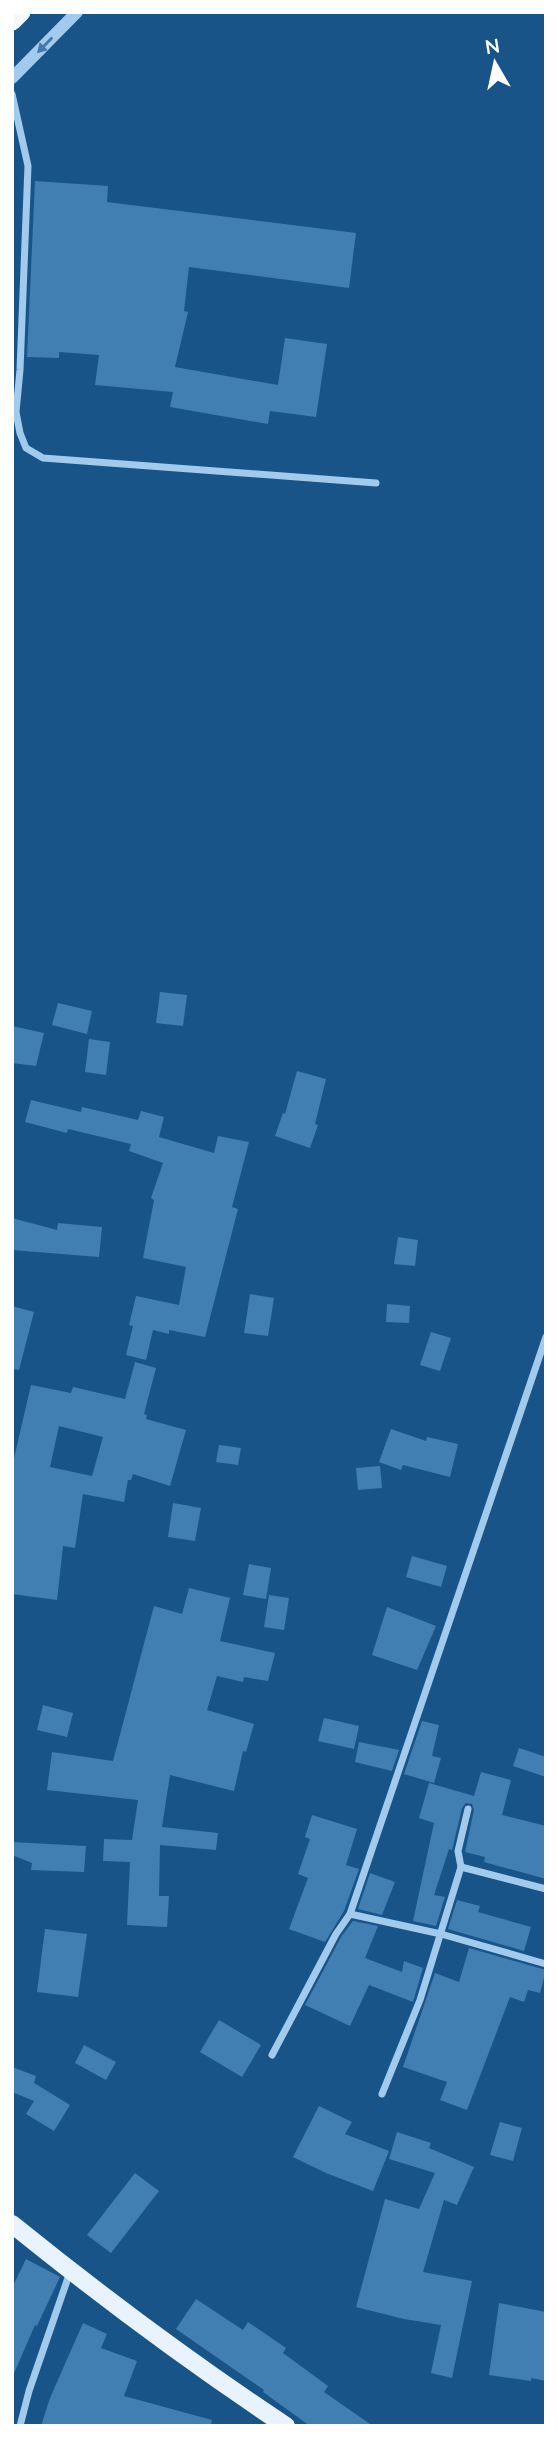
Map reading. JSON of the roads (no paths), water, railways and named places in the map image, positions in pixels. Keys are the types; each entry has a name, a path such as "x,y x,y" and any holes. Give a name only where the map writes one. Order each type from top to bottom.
{"highway":[{"path":"12,21 21,12"}],"main road":[{"path":"12,2224 226,2386 286,2426"}],"street":[{"path":"12,78 77,12"},
{"path":"12,94 29,166 16,412 26,448 43,458 376,483"},
{"path":"272,2055 350,1914 546,1337"},
{"path":"382,2094 420,2000 441,1934 461,1867 458,1851 468,1809"},
{"path":"461,1867 546,1889"},
{"path":"350,1914 441,1934 546,1964"},
{"path":"20,2426 29,2391 71,2271"}]}
